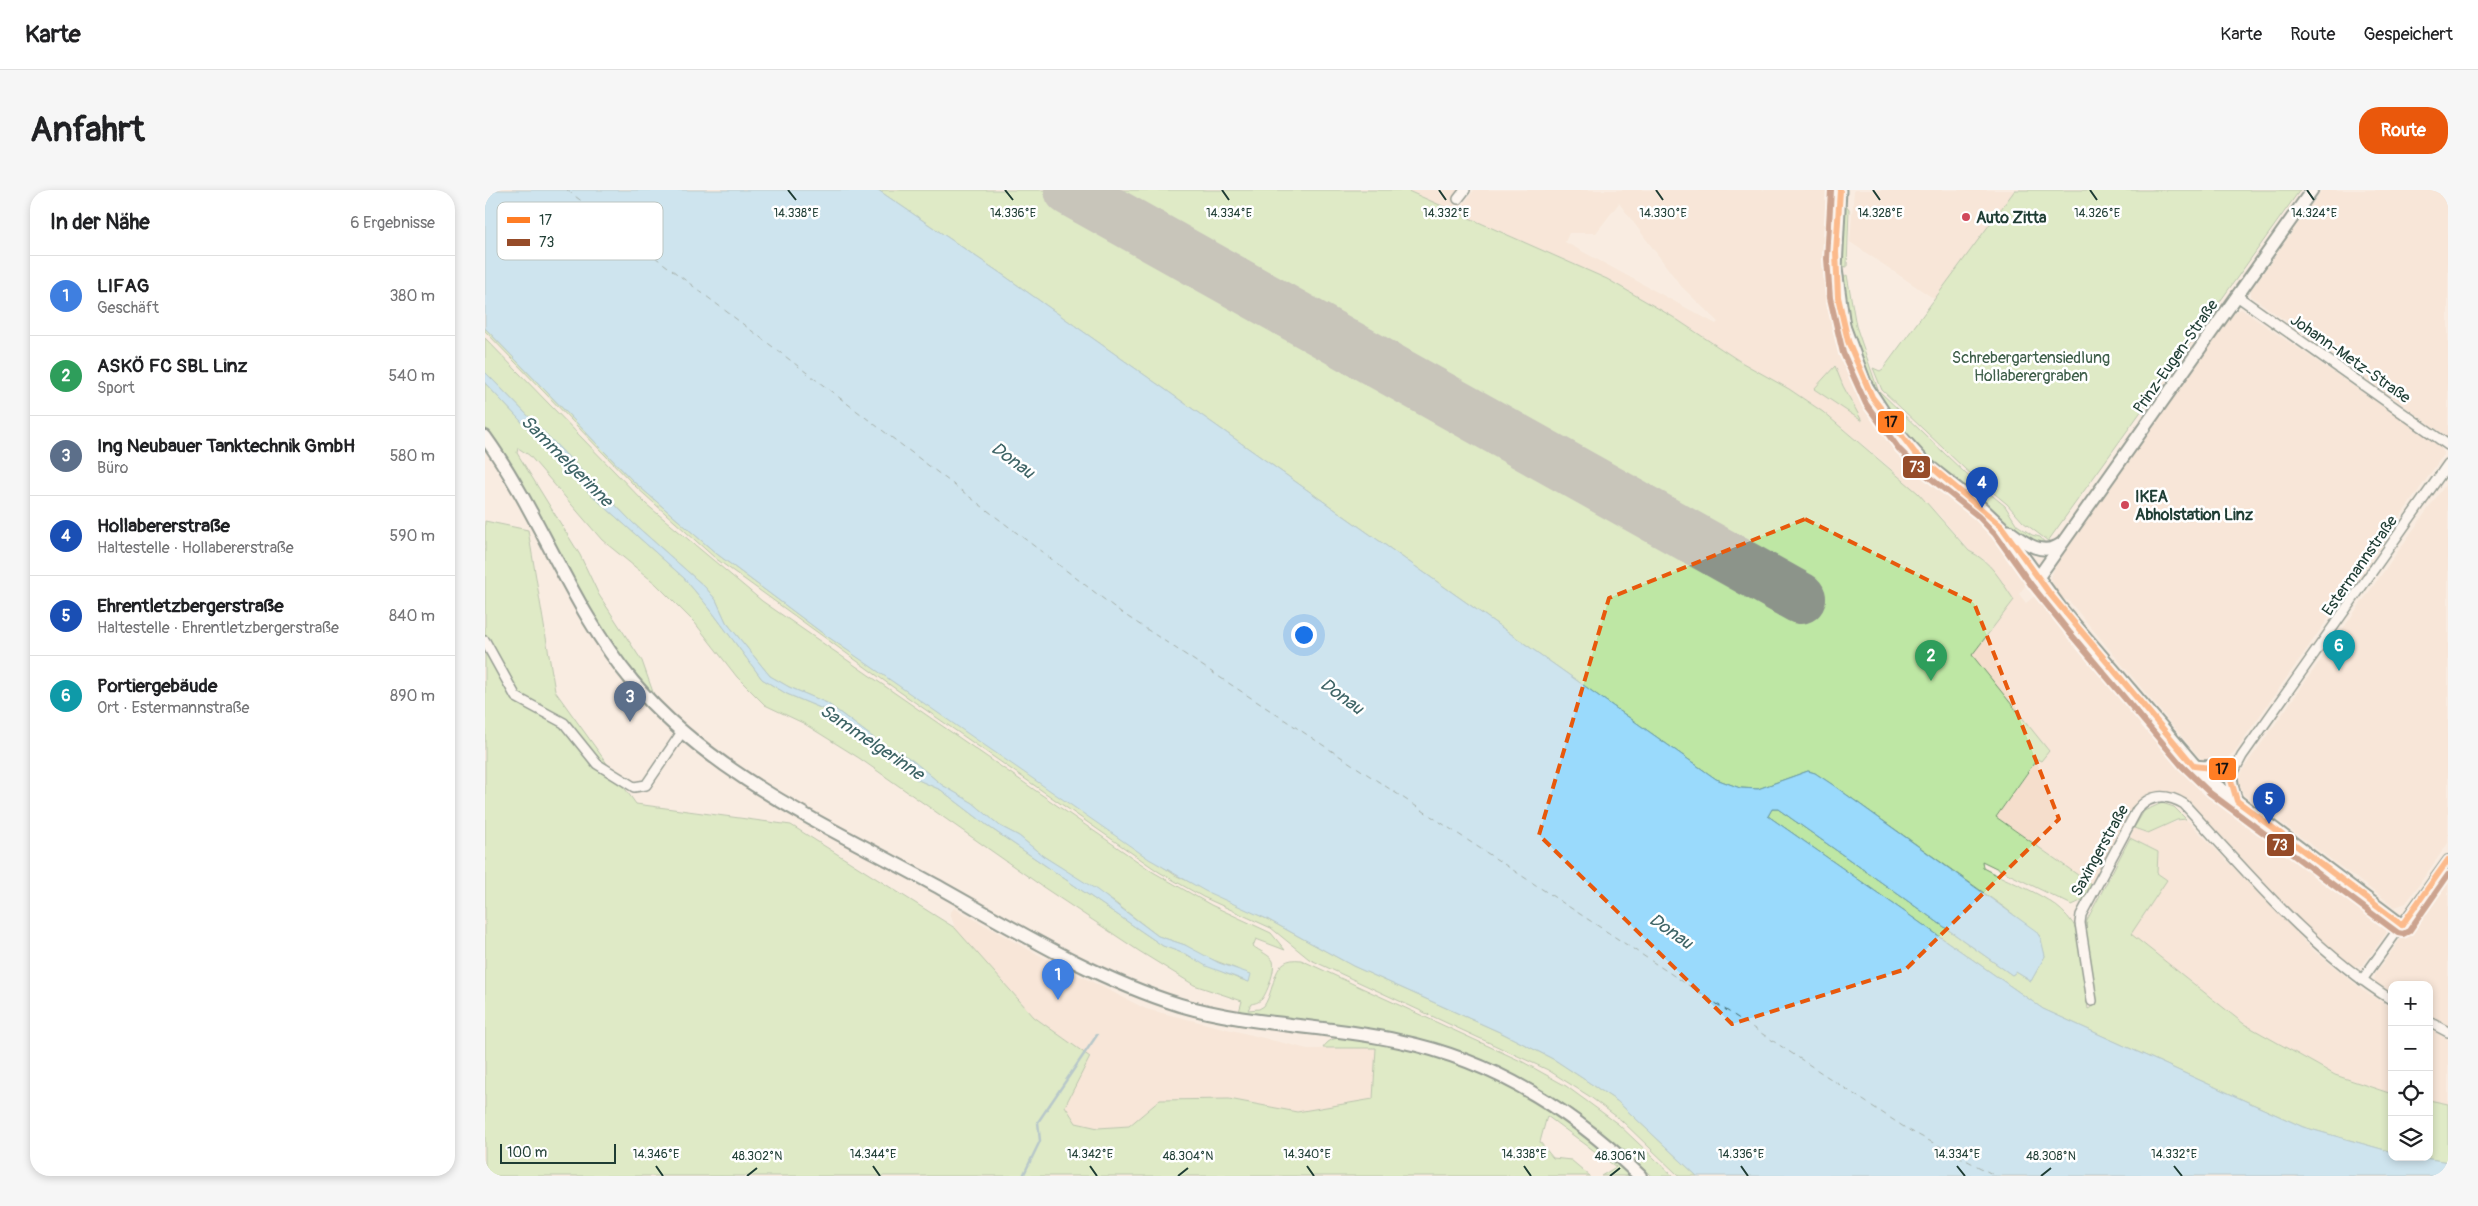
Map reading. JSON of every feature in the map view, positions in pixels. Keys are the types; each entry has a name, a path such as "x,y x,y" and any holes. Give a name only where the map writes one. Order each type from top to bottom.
{"main road":[{"path":"485,437 527,504 601,639 633,682 681,732 724,765 759,788 1096,972 1145,992 1199,1010 1261,1022 1400,1041 1460,1059 1497,1074 1549,1103 1601,1140 1641,1176"}],"street":[{"path":"1458,200 1465,190"},
{"path":"1840,190 1835,252 1838,297 1848,341 1866,385 1884,416 1915,453 1983,508 2001,526 2037,579 2194,766 2215,786 2402,925"},
{"name":"Prinz-Eugen-Straße","path":"2037,579 2312,190"},
{"name":"Johann-Metz-Straße","path":"2237,296 2448,444"},
{"name":"Estermannstraße","path":"2231,779 2242,756 2448,464"},
{"path":"2001,526 2041,550 2053,549 2065,540"},
{"path":"485,641 517,697 564,723 597,764 634,787 646,785 681,732"},
{"name":"Estermannstraße","path":"2219,767 2242,756"},
{"path":"2194,766 2219,767 2228,770 2232,791 2237,801"},
{"path":"2215,786 2211,774 2219,767"},
{"path":"2215,786 2224,787 2231,779"},
{"name":"Saxingerstraße","path":"2092,1001 2080,918 2137,810 2147,800 2159,796 2169,797 2184,804 2294,922 2334,958 2388,997"},
{"path":"2362,980 2448,860"},
{"path":"2433,1024 2448,1032"}],"highlighted area":[{"path":"1805,519 1974,603 2059,819 1906,969 1732,1024 1539,835 1609,598"}],"shaded area":[{"path":"1406,190 1459,190 1453,198 1464,204 1474,190 1835,190 1829,264 1834,311 1852,370 1877,417 1916,464 1962,500 1961,502 1980,518 1982,516 1995,529 2028,576 2025,586 2019,594 2026,603 2037,594 2042,596 2182,762 2224,803 2386,923 2386,933 2363,965 2353,967 2317,938 2187,800 2170,792 2150,793 2136,805 2092,885 1996,817 2038,759 2049,751 1971,655 2014,600 1985,560 1970,551 1938,514 1887,465 1823,412 1789,389 1741,362 1673,317 1607,279","holes":["1619,203 1681,286 1718,322 1716,324 1565,242 1569,233 1596,233","1835,367 1843,386 1861,420 1814,389"]},
{"path":"1854,190 2015,190 1936,300 1850,242"},
{"path":"2322,190 2448,190 2448,437 2251,296 2251,290"},
{"path":"2241,309 2440,446 2444,454 2235,751 2227,758 2215,762 2199,757 2069,601 2062,598 2051,578 2055,566 2234,313"},
{"path":"2448,481 2448,843 2406,903 2395,907 2244,795 2238,780 2244,768"},
{"path":"2186,819 2314,951 2359,987 2388,1006 2388,1093 2335,1075 2244,1024 2131,934 2167,880 2157,873 2158,852 2130,838 2134,828 2143,832"},
{"path":"2448,874 2448,1026 2433,1018 2433,981 2388,981 2388,992 2376,984 2374,980 2376,973"},
{"path":"954,908 1029,950 1146,1009 1308,1049 1376,1048 1374,1099 1297,1112 1229,1099 1160,1100 1129,1126 1098,1128 1076,1123 1065,1106 1090,1057 1034,1017 955,928 950,913"},
{"path":"2433,1032 2448,1039 2448,1104 2433,1101"}],"green space":[{"path":"878,190 1406,190 1607,279 1673,317 1741,362 1789,389 1823,412 1918,493 1969,551 1977,555 1989,566 2014,600 1972,655 2049,751 2041,761 2037,759 1996,817 2092,885 2083,900 2072,905 1982,861 1983,868 2048,900 2073,923 2081,939 2085,959 2088,1009 2096,1005 2085,932 2087,920 2130,838 2158,852 2157,873 2167,880 2131,934 2244,1024 2335,1075 2388,1093 2388,1151 2303,1127 2043,1009 1768,816 1772,809 1778,809 2012,975 2016,972 2031,981 2045,956 2039,935 2005,908 1833,785 1815,773 1808,771 1758,789 1740,788 1716,779 1006,277"},
{"name":"Schrebergartensiedlung Hollaberergraben","path":"2015,190 2300,190 2048,541 2023,522 2007,504 1965,469 1882,390 1873,368 1880,371 1883,369"},
{"path":"1846,205 1849,209 1847,267 1841,266 1842,233"},
{"path":"1847,275 1856,326 1878,390 1966,474 2005,506 2017,525 2032,535 2040,537 2046,544 2028,539 2013,529 1985,502 1933,462 1908,437 1893,417 1879,396 1868,374 1851,327 1843,277"},
{"path":"485,328 633,481 717,554 821,632 1175,875 1267,919 1353,966 1504,1034 1555,1060 1617,1101 1697,1176 1679,1176 1621,1120 1589,1096 1548,1070 1309,959 1271,928 1203,897 1159,872 890,685 715,558 635,486 485,331"},
{"path":"485,338 646,504 762,601 1153,872 1211,905 1271,933 1285,950 1256,939 1253,946 1272,959 1274,965 1271,981 1264,996 1256,1003 1251,1004 1248,1010 1259,1009 1264,1006 1276,974 1284,963 1291,960 1301,960 1523,1062 1566,1086 1618,1124 1673,1176 1651,1176 1625,1151 1567,1106 1536,1087 1470,1055 1435,1043 1380,1030 1239,1012 1242,1001 1194,985 1139,951 1043,887 859,758 803,723 765,705 737,677 695,623 656,584 602,540 529,455 518,448 517,453 580,555 599,595 642,661 654,695 621,656 594,617 514,469 485,427 485,383 586,490 684,578 710,609 762,679 787,694 823,709 916,779 941,790 992,829 1163,946 1249,982 1237,969 1200,955 1185,945 1158,936 1114,902 1043,856 1019,836 1000,826 973,803 942,785 912,760 894,749 883,745 827,703 789,687 770,676 726,622 716,600 705,587 633,523 485,372"},
{"path":"1835,366 1843,386 1862,421 1814,389"},
{"path":"485,521 528,530 555,691 636,804 791,825 955,928 1034,1017 1090,1057 1065,1106 1076,1123 1098,1128 1129,1126 1160,1100 1229,1099 1297,1112 1373,1099 1376,1048 1323,1048 1331,1040 1341,1038 1423,1053 1482,1075 1539,1104 1565,1120 1595,1143 1632,1176 1601,1176 1616,1167 1547,1116 1540,1142 1553,1158 1571,1160 1590,1176 485,1176"},
{"path":"2162,803 2174,807 2186,819 2177,820 2148,833 2134,828 2144,811"},
{"path":"2433,1101 2448,1104 2448,1162 2433,1160"}],"water":[{"name":"Donau","path":"485,190 878,190 1006,277 1716,779 1740,788 1758,789 1808,771 1815,773 1833,785 2036,931 2041,939 2045,956 2031,981 2016,972 2012,975 1778,809 1772,809 1768,816 2043,1009 2303,1127 2388,1151 2388,1161 2433,1160 2448,1162 2448,1176 1697,1176 1617,1101 1555,1060 1504,1034 1353,966 1267,919 1205,891 1149,859 821,632 717,554 633,481 485,328"},
{"name":"Sammelgerinne","path":"485,372 633,523 705,587 716,600 726,622 770,676 789,687 827,703 883,745 894,749 912,760 942,785 973,803 1000,826 1019,836 1043,856 1097,890 1158,936 1185,945 1219,963 1251,974 1249,982 1206,966 1188,955 1163,946 992,829 941,790 916,779 823,709 787,694 762,679 710,609 684,578 586,490 485,383"}],"waterway":[{"path":"1023,1176 1040,1141 1038,1122 1097,1035"}],"ferry route":[{"path":"567,190 583,202"},
{"path":"659,260 1122,613 1907,1129 1996,1176"}],"runway":[{"path":"1070,190 1800,598"}],"transit line":[{"name":"73","path":"1831,190 1827,259 1830,298 1843,353 1866,404 1899,449 1919,469 1978,516 1995,534 2032,586 2069,632 2182,766 2210,793 2398,933 2403,934 2409,931 2448,875"},
{"name":"17","path":"1840,190 1836,252 1838,297 1848,341 1872,397 1915,453 2001,526 2050,594 2194,766 2228,770 2237,801 2402,925"},
{"name":"17","path":"2402,925 2448,860"}],"place":[{"name":"Auto Zitta","path":"1966,217"},
{"name":"IKEA Abholstation Linz","path":"2125,505"},
{"name":"Hollabererstraße","path":"1982,508"},
{"name":"Portiergebäude","path":"2339,671"},
{"name":"ASKÖ FC SBL Linz","path":"1931,681"},
{"name":"Ing Neubauer Tanktechnik GmbH","path":"630,722"},
{"name":"Ehrentletzbergerstraße","path":"2269,824"},
{"name":"LIFAG","path":"1058,1000"}]}
